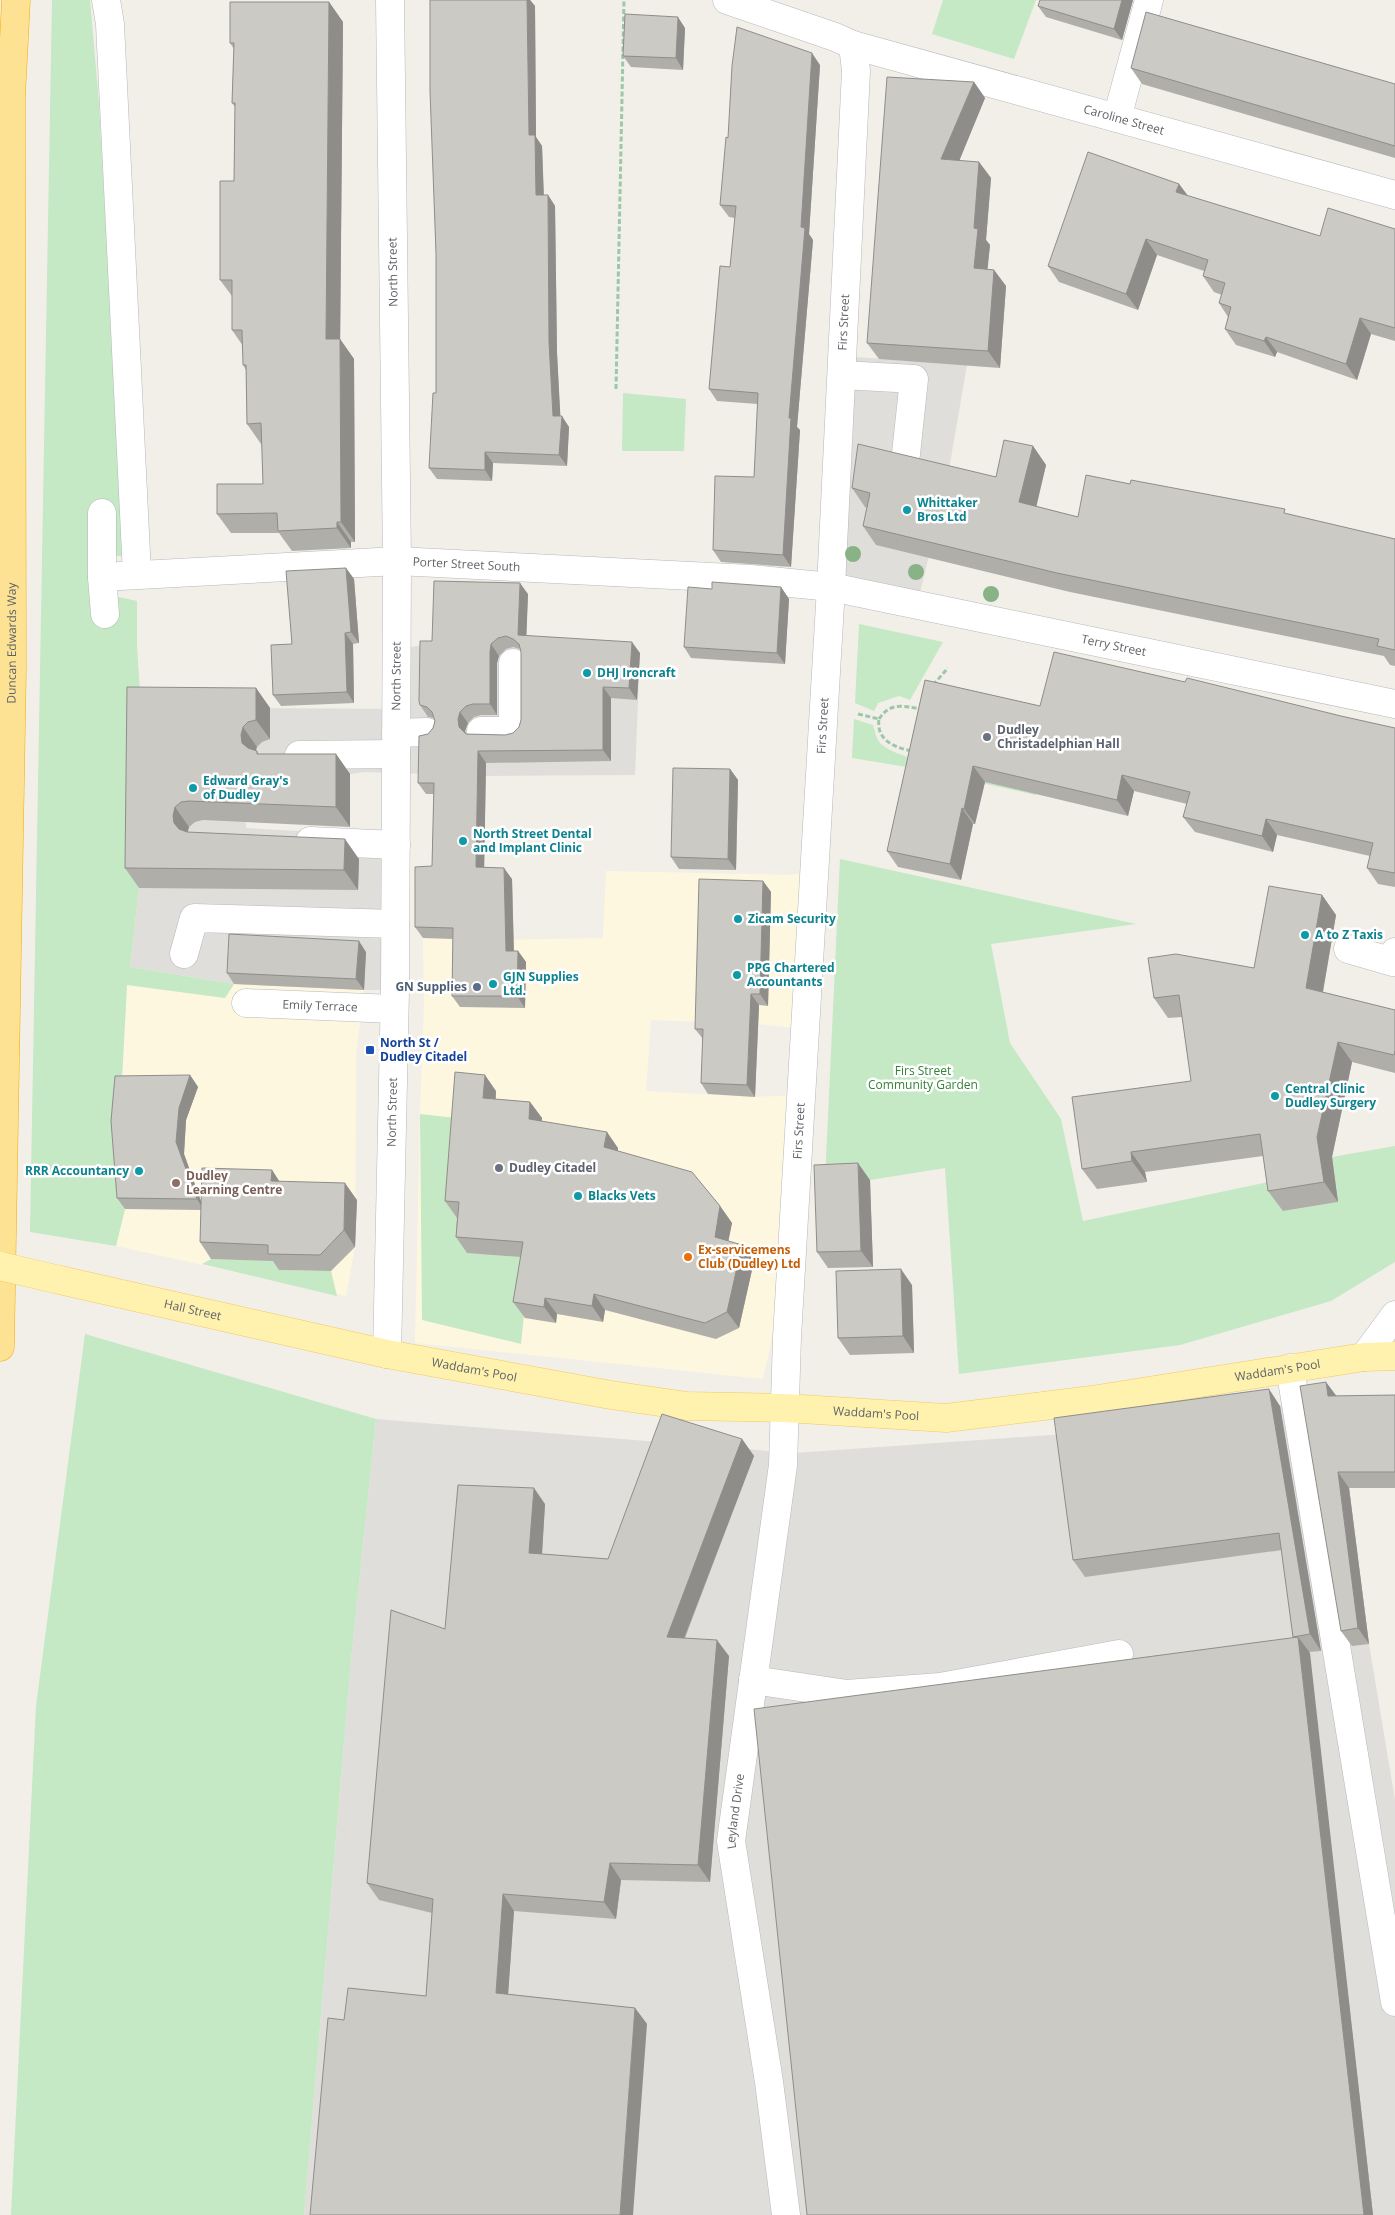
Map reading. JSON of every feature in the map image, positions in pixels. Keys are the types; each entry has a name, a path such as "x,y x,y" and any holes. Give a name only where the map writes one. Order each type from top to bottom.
{"highway":[{"name":"Duncan Edwards Way","path":"0,1347 12,670 11,97 16,0"}],"main road":[{"name":"Hall Street","path":"0,1266 387,1354"},
{"name":"Waddam's Pool","path":"387,1354 611,1395 678,1404 785,1408 946,1418 1092,1400 1364,1356 1395,1356"}],"street":[{"path":"106,0 110,24 137,574"},
{"name":"North Street","path":"387,1354 394,1008 397,561 390,0"},
{"name":"Caroline Street","path":"727,0 854,45 1395,195"},
{"path":"1117,118 1149,0"},
{"name":"Firs Street","path":"785,1408 842,375 856,72 854,45"},
{"path":"842,375 914,379 906,454"},
{"path":"102,513 102,577 105,614"},
{"name":"Porter Street South","path":"102,577 397,561 741,579 831,587"},
{"name":"Terry Street","path":"831,587 1395,704"},
{"path":"481,732 513,731 512,663"},
{"path":"270,755 396,743 427,732"},
{"path":"290,840 396,845"},
{"path":"184,954 194,918 395,924"},
{"path":"1348,949 1393,962 1395,952"},
{"name":"Emily Terrace","path":"246,1002 394,1008"},
{"path":"1364,1356 1395,1315"},
{"path":"1290,1368 1395,2002"},
{"name":"Leyland Drive","path":"785,1408 782,1465 731,1840 769,2082 786,2215"},
{"path":"753,1680 847,1694 940,1687 1119,1654"}],"path":[{"path":"616,388 624,0"},
{"path":"931,687 948,668"},
{"path":"919,718 923,701"},
{"path":"913,743 911,752 886,742 879,733 879,719 889,708 895,705 921,709"},
{"path":"825,706 879,719"}],"shaded area":[{"path":"843,356 967,365 947,481 917,605 831,587"},
{"path":"425,645 526,647 640,653 635,775 486,776 364,772 245,799 246,828 350,831 396,845 395,990 235,984 130,967 139,888 141,707 396,709 396,649"},
{"path":"606,871 791,875 816,871 806,1029 758,1024 651,1020 646,1091 755,1097 802,1095 794,1242 763,1379 415,1343 424,1003 423,938 501,940 603,938"},
{"path":"234,984 364,990 356,1057 355,1247 346,1296 116,1246 125,1209 122,1087 127,985 225,998"},
{"path":"1338,1398 1369,1644 1395,1800 1395,2215 304,2215 351,1660 376,1419 794,1453 1066,1434"}],"green space":[{"path":"52,0 90,0 99,103 124,557 114,555 114,596 137,601 137,647 141,707 139,888 130,967 234,984 225,998 127,985 119,1133 125,1209 116,1246 30,1232"},
{"path":"943,0 1036,0 1014,59 932,34"},
{"path":"623,393 686,399 684,451 622,451"},
{"path":"859,624 943,642 910,700 899,696 878,703 874,711 855,703"},
{"path":"854,719 873,725 880,743 892,751 910,757 931,763 979,771 1038,778 1036,795 919,769 852,758"},
{"name":"Firs Street Community Garden","path":"840,859 1136,924 991,944 1010,1043 1061,1119 1083,1221 1278,1180 1283,1211 1338,1202 1332,1157 1395,1146 1395,1262 1331,1301 1180,1345 959,1374 945,1168 870,1180 825,1181"},
{"path":"420,1114 465,1119 470,1219 530,1258 521,1344 422,1320"},
{"path":"211,1259 279,1261 279,1270 331,1271 337,1296 202,1264"},
{"path":"85,1334 376,1419 351,1660 304,2215 11,2215 36,1706"}],"building":[{"path":"430,0 527,0 529,135 535,135 536,195 548,195 549,342 553,416 562,416 559,455 485,452 485,470 429,468 433,393 436,393 436,253 430,91"},
{"path":"1040,0 1122,0 1114,29 1038,6"},
{"path":"230,2 329,2 326,339 340,339 341,522 337,522 337,528 278,531 277,513 217,514 217,484 263,484 261,423 247,424 246,365 243,365 242,330 232,330 232,280 220,280 220,181 234,181 235,103 232,103 234,43 230,43"},
{"path":"1146,12 1395,84 1395,146 1131,68"},
{"path":"625,14 678,17 676,58 623,56"},
{"path":"737,27 812,53 801,227 805,228 789,418 791,418 783,555 713,550 715,476 754,477 758,393 709,389 720,266 730,267 736,206 720,205 726,137 728,138 732,66"},
{"path":"887,77 974,82 941,159 979,162 974,228 978,229 974,268 994,270 988,351 867,343"},
{"path":"1088,152 1179,184 1176,192 1320,236 1328,208 1395,229 1395,328 1360,318 1346,364 1266,337 1264,341 1225,329 1231,307 1219,303 1225,283 1203,276 1208,260 1146,239 1126,294 1048,266"},
{"path":"1004,440 1033,446 1019,502 1078,517 1086,475 1130,484 1131,480 1285,509 1284,513 1395,539 1395,650 1377,646 1379,639 1057,573 863,526 870,493 852,488 858,444 996,477"},
{"path":"346,568 351,632 345,633 347,692 273,695 271,645 292,644 286,571"},
{"path":"434,581 520,583 518,635 632,642 629,688 603,687 603,750 478,751 476,867 504,868 506,951 518,951 517,996 452,996 453,928 415,927 415,867 432,866 434,783 418,783 419,736 428,734 433,728 435,721 432,712 427,707 420,705 419,701 420,641 432,641","holes":["506,636 519,644 521,652 521,720 519,727 513,733 505,735 466,734 459,727 458,719 460,712 466,706 473,704 490,704 491,644 498,638"]},
{"path":"712,582 781,587 777,653 684,647 688,587 712,589"},
{"path":"1054,652 1185,682 1187,678 1395,728 1395,873 1367,868 1373,843 1266,819 1262,836 1183,817 1190,792 1122,775 1117,800 973,766 950,864 887,851 925,680 1040,706"},
{"name":"Edward Gray's of Dudley","path":"127,687 256,688 256,720 248,722 243,727 241,735 242,743 248,748 257,751 257,754 336,754 336,807 189,801 181,802 175,807 173,816 174,823 179,829 187,832 345,839 344,870 125,868"},
{"path":"673,768 730,769 728,859 671,857"},
{"path":"699,879 763,881 760,994 751,994 747,1085 701,1083 703,1029 695,1029"},
{"path":"1269,886 1322,895 1306,988 1395,1010 1394,1055 1338,1042 1317,1137 1324,1182 1268,1191 1260,1134 1131,1152 1132,1161 1082,1169 1072,1097 1191,1081 1179,995 1154,998 1148,958 1176,954 1254,968"},
{"path":"229,934 359,941 356,979 227,973"},
{"path":"455,1072 485,1075 483,1098 530,1102 529,1119 607,1132 604,1147 692,1172 720,1206 715,1237 742,1245 727,1312 705,1323 594,1294 592,1306 545,1298 544,1307 513,1302 523,1242 456,1237 459,1202 445,1201"},
{"path":"190,1075 179,1108 176,1142 197,1199 117,1198 111,1121 115,1076"},
{"path":"858,1163 861,1251 817,1252 814,1165"},
{"path":"202,1168 272,1170 271,1181 345,1183 344,1230 320,1255 268,1254 268,1245 200,1242"},
{"path":"901,1269 903,1336 838,1338 836,1271"},
{"path":"1326,1382 1328,1396 1395,1395 1395,1472 1338,1472 1358,1628 1341,1631 1300,1386"},
{"path":"1269,1389 1310,1634 1293,1637 1279,1533 1073,1560 1054,1418"},
{"path":"662,1414 742,1439 667,1637 717,1640 698,1865 610,1863 604,1902 503,1894 496,1993 635,2008 620,2215 310,2215 328,2018 344,2020 348,1988 426,1996 433,1899 367,1883 391,1610 445,1629 458,1485 534,1488 529,1553 608,1559"},
{"path":"1298,1637 1364,2215 807,2215 754,1709"}],"place":[{"name":"Whittaker Bros Ltd","path":"907,510"},
{"name":"DHJ Ironcraft","path":"587,673"},
{"name":"Dudley Christadelphian Hall","path":"987,737"},
{"name":"Edward Gray's of Dudley","path":"193,788"},
{"name":"North Street Dental and Implant Clinic","path":"463,841"},
{"name":"Zicam Security","path":"738,919"},
{"name":"A to Z Taxis","path":"1305,935"},
{"name":"PPG Chartered Accountants","path":"737,975"},
{"name":"GJN Supplies Ltd.","path":"493,984"},
{"name":"GN Supplies","path":"477,987"},
{"name":"North St / Dudley Citadel","path":"370,1050"},
{"name":"Central Clinic Dudley Surgery","path":"1275,1096"},
{"name":"Dudley Citadel","path":"499,1168"},
{"name":"RRR Accountancy","path":"139,1171"},
{"name":"Dudley Learning Centre","path":"176,1183"},
{"name":"Blacks Vets","path":"578,1196"},
{"name":"Ex-servicemens Club (Dudley) Ltd","path":"688,1257"}]}
